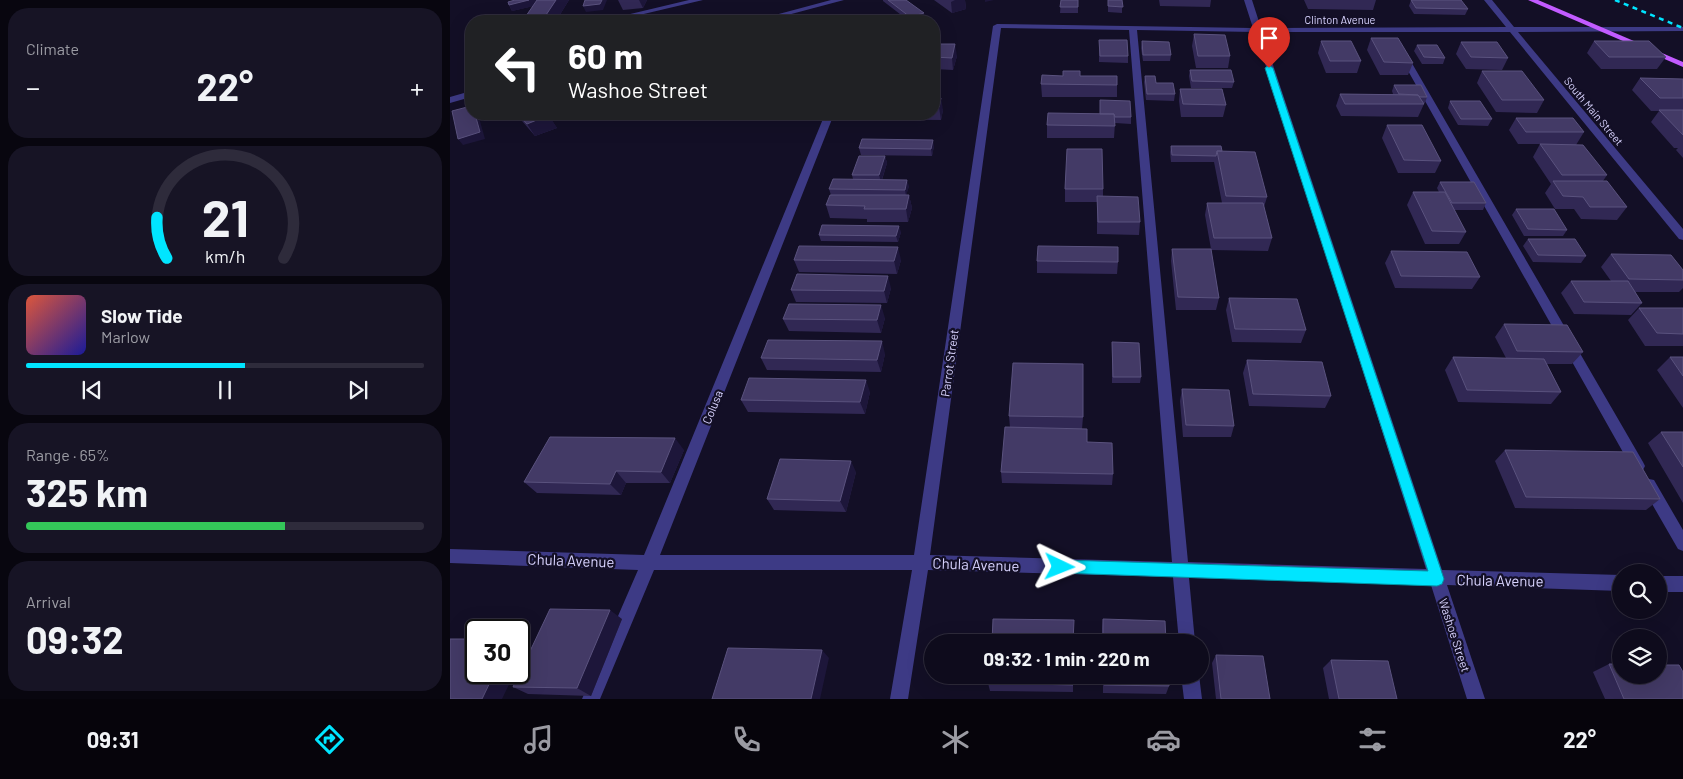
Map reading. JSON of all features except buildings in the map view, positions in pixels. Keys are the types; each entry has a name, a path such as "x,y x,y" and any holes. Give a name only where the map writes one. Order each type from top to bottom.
{"main road":[{"path":"1532,0 1683,65"}],"street":[{"path":"632,15 699,0"},
{"path":"781,15 840,0"},
{"name":"Washoe Street","path":"1248,0 1476,699"},
{"name":"South Main Street","path":"1488,0 1683,236"},
{"name":"Clinton Avenue","path":"996,26 1257,30 1683,29"},
{"name":"Parrot Street","path":"899,699 921,562 996,26"},
{"path":"1133,28 1186,634"},
{"path":"1389,30 1683,544"},
{"path":"450,100 465,96"},
{"name":"Colusa","path":"591,699 649,563 827,120"},
{"name":"Chula Avenue","path":"450,556 649,563 921,562 1612,583"},
{"path":"1667,584 1683,584"},
{"path":"1191,684 1193,699"}],"railway":[{"path":"1615,0 1683,28"}],"route":[{"path":"1060,567 1437,579 1269,68"}]}
